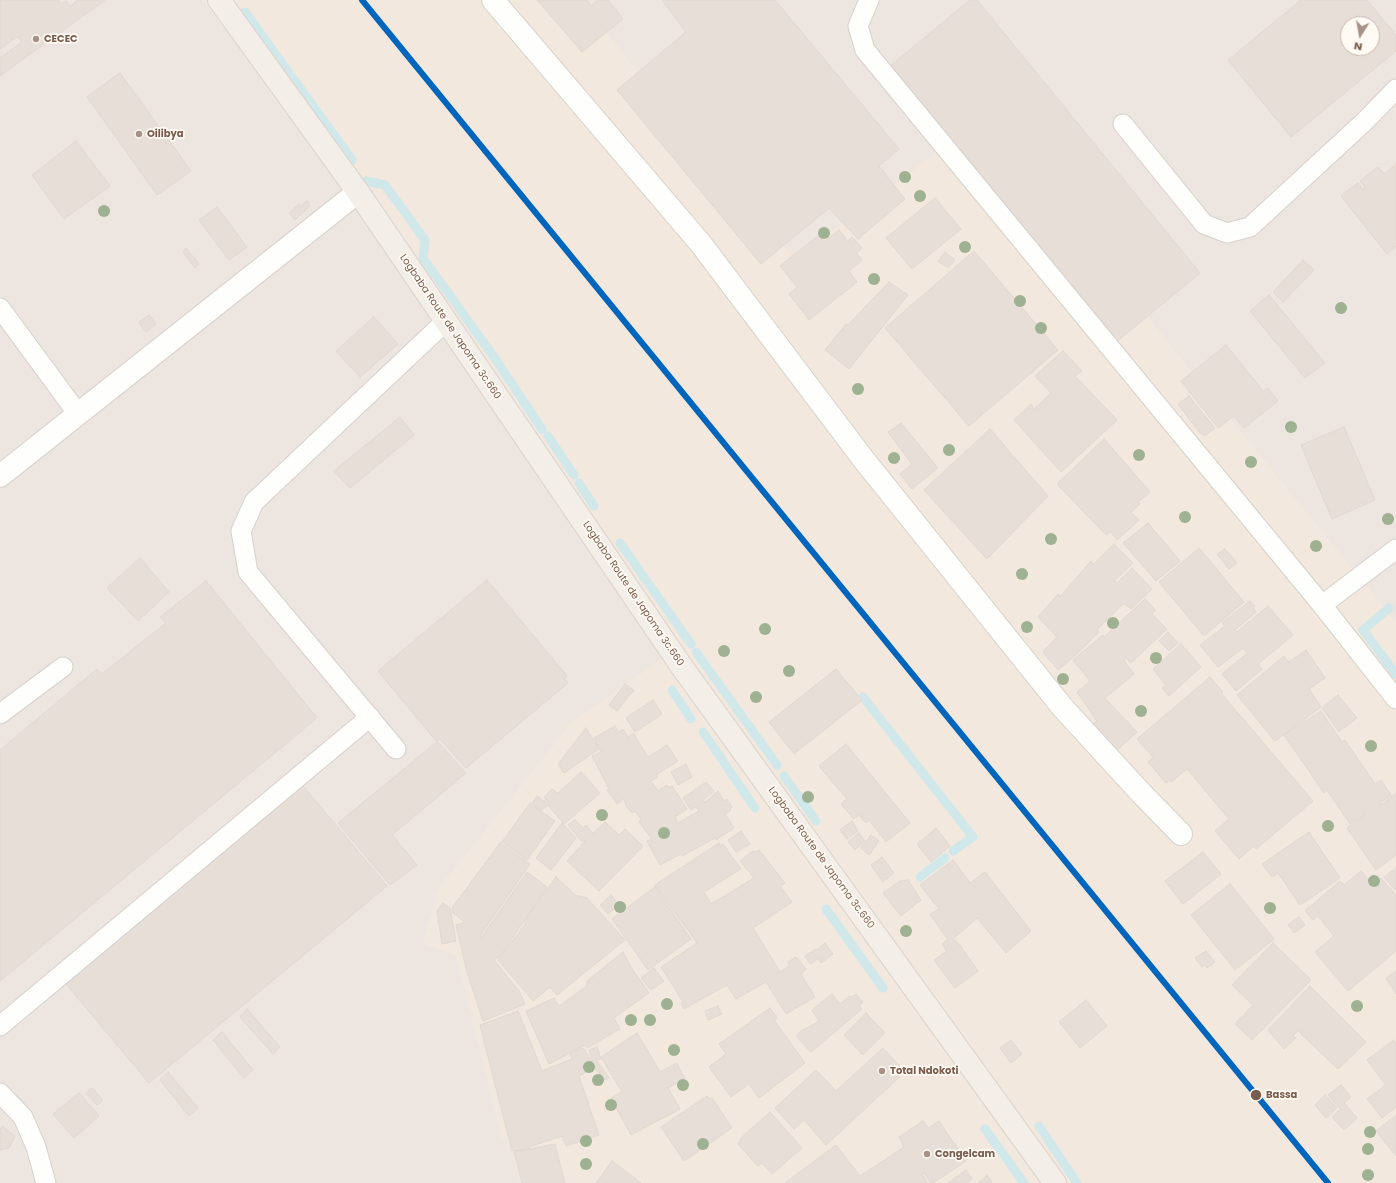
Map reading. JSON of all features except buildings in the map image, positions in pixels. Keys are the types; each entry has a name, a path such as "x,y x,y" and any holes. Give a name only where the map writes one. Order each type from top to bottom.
{"main road":[{"name":"Logbaba Route de Japoma 3c.660","path":"219,0 358,192 682,667 1055,1183"}],"street":[{"path":"493,0 701,244 864,460 1063,708 1181,834"},
{"path":"0,476 358,192"}],"lane":[{"path":"869,0 858,26 865,50 1322,605 1396,699"},
{"path":"1123,124 1204,224 1227,234 1250,227 1364,122 1396,89"},
{"path":"0,308 78,414"},
{"path":"396,749 248,572 241,531 254,502 446,321"},
{"path":"1322,605 1396,550"},
{"path":"0,714 63,667"},
{"path":"0,1026 370,717"},
{"path":"0,1093 23,1117 36,1147 46,1183"}],"shaded area":[{"path":"0,0 1396,0 1396,1183 0,1183"},
{"path":"0,0 202,0 373,224 670,653 572,722 438,889 423,944 456,955 501,1136 512,1151 519,1183 0,1183"},
{"path":"579,0 1396,0 1396,622 984,116 795,259"}],"waterway":[{"path":"245,12 352,160"},
{"path":"366,181 385,185 425,240 423,258 494,357 542,429"},
{"path":"548,436 574,475"},
{"path":"579,483 594,506"},
{"path":"620,543 691,644"},
{"path":"1389,608 1363,630 1396,674"},
{"path":"696,652 777,765"},
{"path":"672,690 691,719"},
{"path":"863,697 973,837 953,851"},
{"path":"703,732 721,758"},
{"path":"724,763 755,808"},
{"path":"784,776 816,821"},
{"path":"920,877 945,858"},
{"path":"826,909 883,988"},
{"path":"1039,1126 1077,1183"},
{"path":"985,1129 1024,1183"}],"transit line":[{"path":"362,0 1328,1183"}],"place":[{"name":"CECEC","path":"36,39"},
{"name":"Oilibya","path":"139,134"},
{"name":"Total Ndokoti","path":"882,1071"},
{"name":"Bassa","path":"1256,1095"},
{"name":"Congelcam","path":"927,1154"}]}
